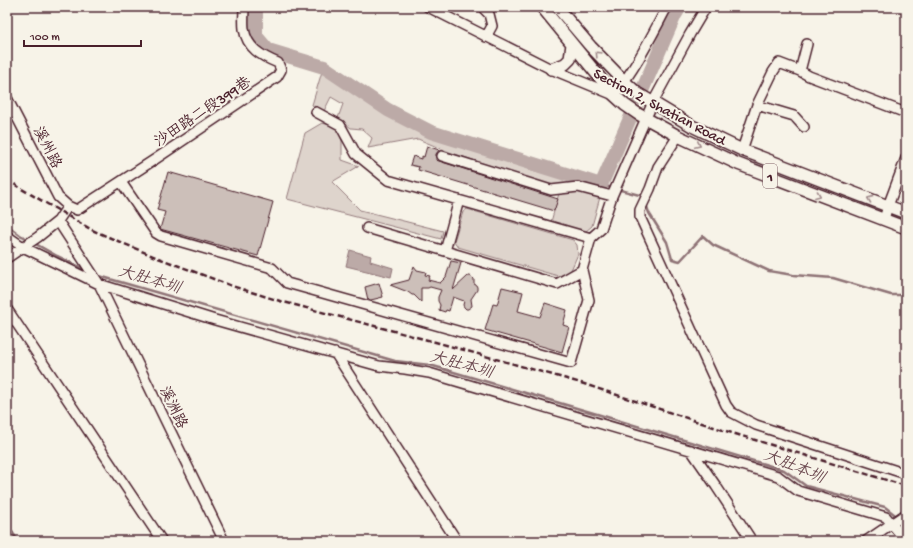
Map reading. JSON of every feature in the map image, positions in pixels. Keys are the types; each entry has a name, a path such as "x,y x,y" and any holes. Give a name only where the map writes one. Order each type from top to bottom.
{"main road":[{"name":"1","path":"542,7 614,95"},
{"name":"1","path":"557,7 591,47 625,82"},
{"path":"551,69 565,64 570,58 572,44"},
{"name":"Section 2, Shatian Road","path":"625,82 645,98 692,126 742,150 906,213"},
{"name":"Section 2, Shatian Road","path":"614,95 625,105 642,116 678,136 738,164 906,228"}],"street":[{"name":"沙田路二段399巷","path":"68,206 77,210 277,77 280,70 278,63 266,58 255,50 249,43 244,28 244,7"},
{"name":"Section 2, Shatian Road","path":"428,7 440,10 486,37 551,69 614,95"},
{"path":"482,7 490,14 492,26 486,37"},
{"path":"614,95 625,82 645,49 667,7"},
{"path":"121,182 156,233 161,236 272,268 287,283 571,363 589,300 582,270 591,238 601,230 642,116 645,98 690,34 706,7"},
{"path":"800,71 807,44"},
{"path":"742,150 757,105 779,63 906,113"},
{"name":"溪州路","path":"7,98 58,197 68,206"},
{"path":"757,105 794,116 804,127"},
{"path":"316,112 340,125 356,154 388,180 591,238"},
{"path":"678,136 658,167 640,210 640,217 726,405 731,412 756,425 906,474"},
{"path":"442,156 551,190 578,187 613,194"},
{"path":"884,219 906,158"},
{"path":"445,251 459,200"},
{"path":"7,258 38,237 58,221 68,206"},
{"name":"溪洲路","path":"58,221 99,284 224,541"},
{"path":"366,228 557,284 582,270"},
{"path":"7,236 23,247 99,284 215,320 379,366 429,373 778,476 798,490 886,517 906,541"},
{"path":"7,308 162,541"},
{"path":"335,353 457,541"},
{"path":"691,450 752,541"},
{"path":"866,541 905,516"}],"shaded area":[{"path":"323,68 376,105 415,126 562,171 571,185 600,197 592,226 585,232 551,222 561,186 554,187 449,152 418,139 368,148 372,138 362,129 351,128 338,118 343,104 331,97 324,111 312,105"},
{"path":"322,123 338,127 342,141 342,160 359,166 332,182 360,210 443,231 441,239 287,199 305,133"},
{"path":"467,209 573,240 577,245 578,254 571,270 566,274 558,276 458,247 454,241 463,212"},
{"path":"350,250 371,256 370,261 393,268 391,277 346,266"}],"building":[{"path":"427,146 439,150 436,154 436,160 558,199 554,211 418,170 419,167 410,165 413,156 422,159 422,156 424,157"},
{"path":"168,172 273,202 258,256 160,229 165,212 157,210"},
{"path":"451,261 461,263 453,290 468,276 474,279 474,284 477,287 477,290 471,299 472,306 468,309 466,309 463,305 464,301 453,297 449,311 446,310 445,312 439,310 440,305 438,297 441,290 430,287 421,288 421,302 414,295 390,285 409,280 414,266 417,270 426,272 425,275 430,276 428,280 440,283 446,277"},
{"path":"379,283 383,297 368,300 365,287"},
{"path":"502,287 523,292 518,311 540,317 545,303 567,310 563,325 569,327 562,352 485,330 493,304 497,305"}],"waterway":[{"path":"256,7 256,36 268,50 324,67 388,110 431,132 601,185 675,15 680,7"},
{"path":"601,185 613,188"},
{"path":"617,189 643,196"},
{"path":"646,204 649,213 667,242 672,259 680,261 703,236 713,245 769,271 793,275 833,278 891,295 906,295"},
{"name":"大肚本圳","path":"7,225 20,235 30,240"},
{"name":"大肚本圳","path":"34,243 86,270"},
{"name":"大肚本圳","path":"96,275 395,361 430,365 784,470 806,486 885,507 894,514 906,530"},
{"path":"7,524 18,541"}],"railway":[{"path":"7,179 92,230 153,256 232,286 280,301 439,343 581,383 729,432 906,486"}]}
